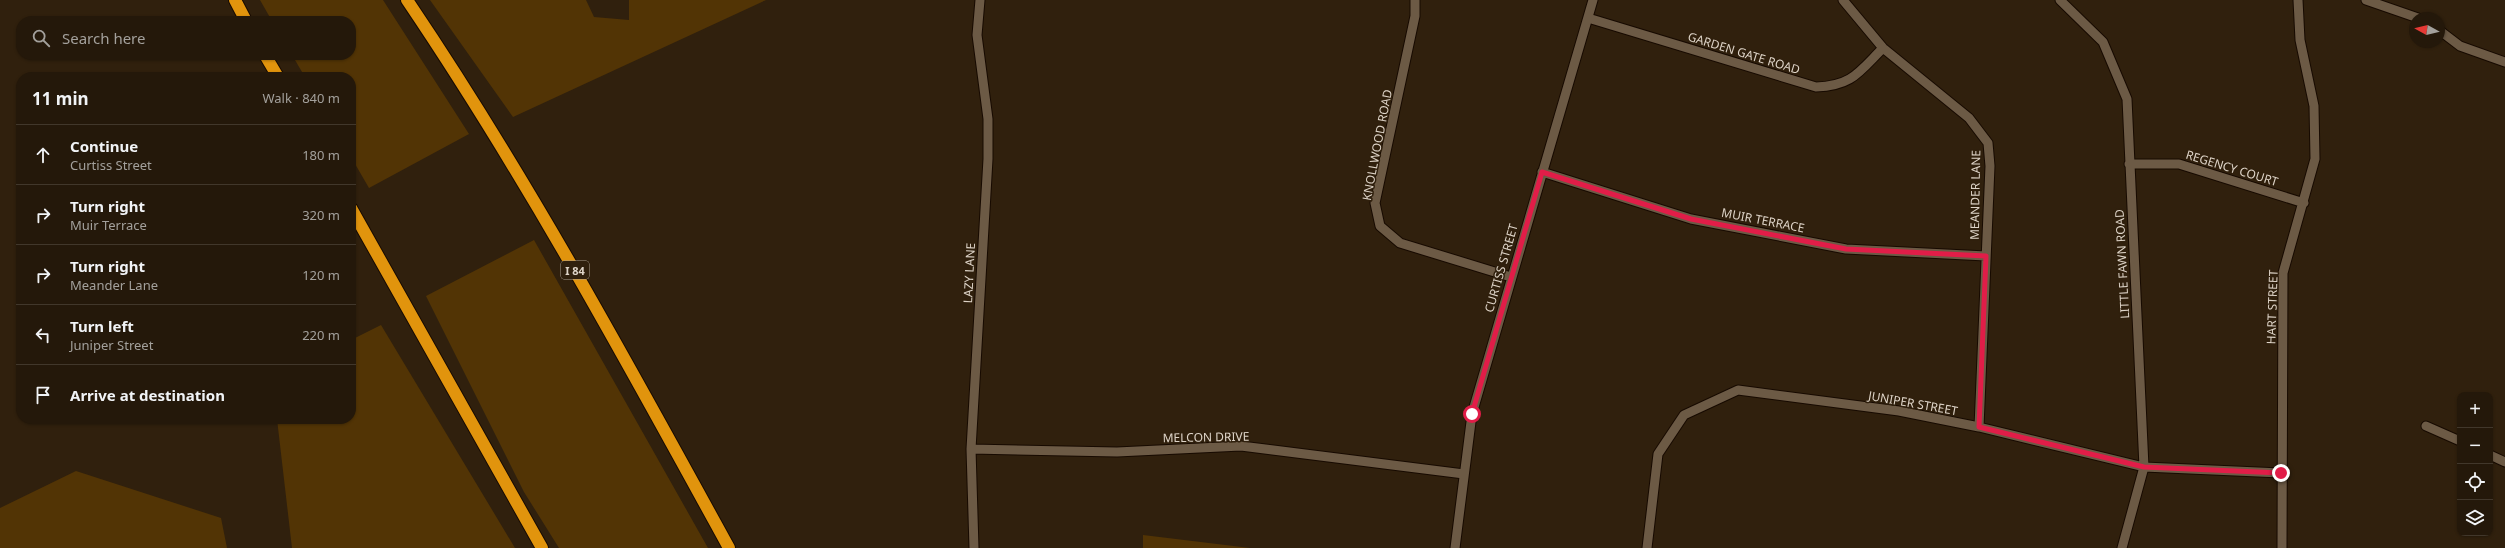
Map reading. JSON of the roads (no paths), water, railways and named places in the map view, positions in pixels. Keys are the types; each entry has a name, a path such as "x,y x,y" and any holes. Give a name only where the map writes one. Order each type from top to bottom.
{"highway":[{"path":"234,0 243,16"},
{"name":"I 84","path":"407,0 499,142 566,254 729,548"},
{"path":"268,60 275,72"},
{"path":"356,217 542,548"}],"street":[{"name":"LAZY LANE","path":"974,548 971,449 988,159 988,119 977,36 980,0"},
{"name":"KNOLLWOOD ROAD","path":"1415,0 1415,16 1376,203 1380,226 1400,243 1511,277"},
{"name":"CURTISS STREET","path":"1455,548 1472,414 1593,0"},
{"name":"MEANDER LANE","path":"1843,0 1883,48 1969,118 1988,143 1990,166 1979,427"},
{"name":"LITTLE FAWN ROAD","path":"2060,0 2103,42 2127,99 2144,467 2122,548"},
{"name":"HART STREET","path":"2282,548 2281,473 2283,273 2304,203 2315,159 2314,106 2300,40 2298,0"},
{"path":"2366,0 2409,15"},
{"name":"GARDEN GATE ROAD","path":"1588,18 1816,87 1835,86 1853,78 1883,48"},
{"path":"2445,35 2460,46 2505,62"},
{"name":"REGENCY COURT","path":"2129,164 2179,164 2304,203"},
{"name":"MUIR TERRACE","path":"1542,172 1691,219 1846,249 1986,256"},
{"name":"JUNIPER STREET","path":"1647,548 1658,454 1684,415 1738,390 1899,411 1979,427 2144,467 2281,473"},
{"path":"2426,426 2457,440"},
{"name":"MELCON DRIVE","path":"971,449 1117,452 1241,446 1464,474"},
{"path":"2493,456 2505,462"}]}
